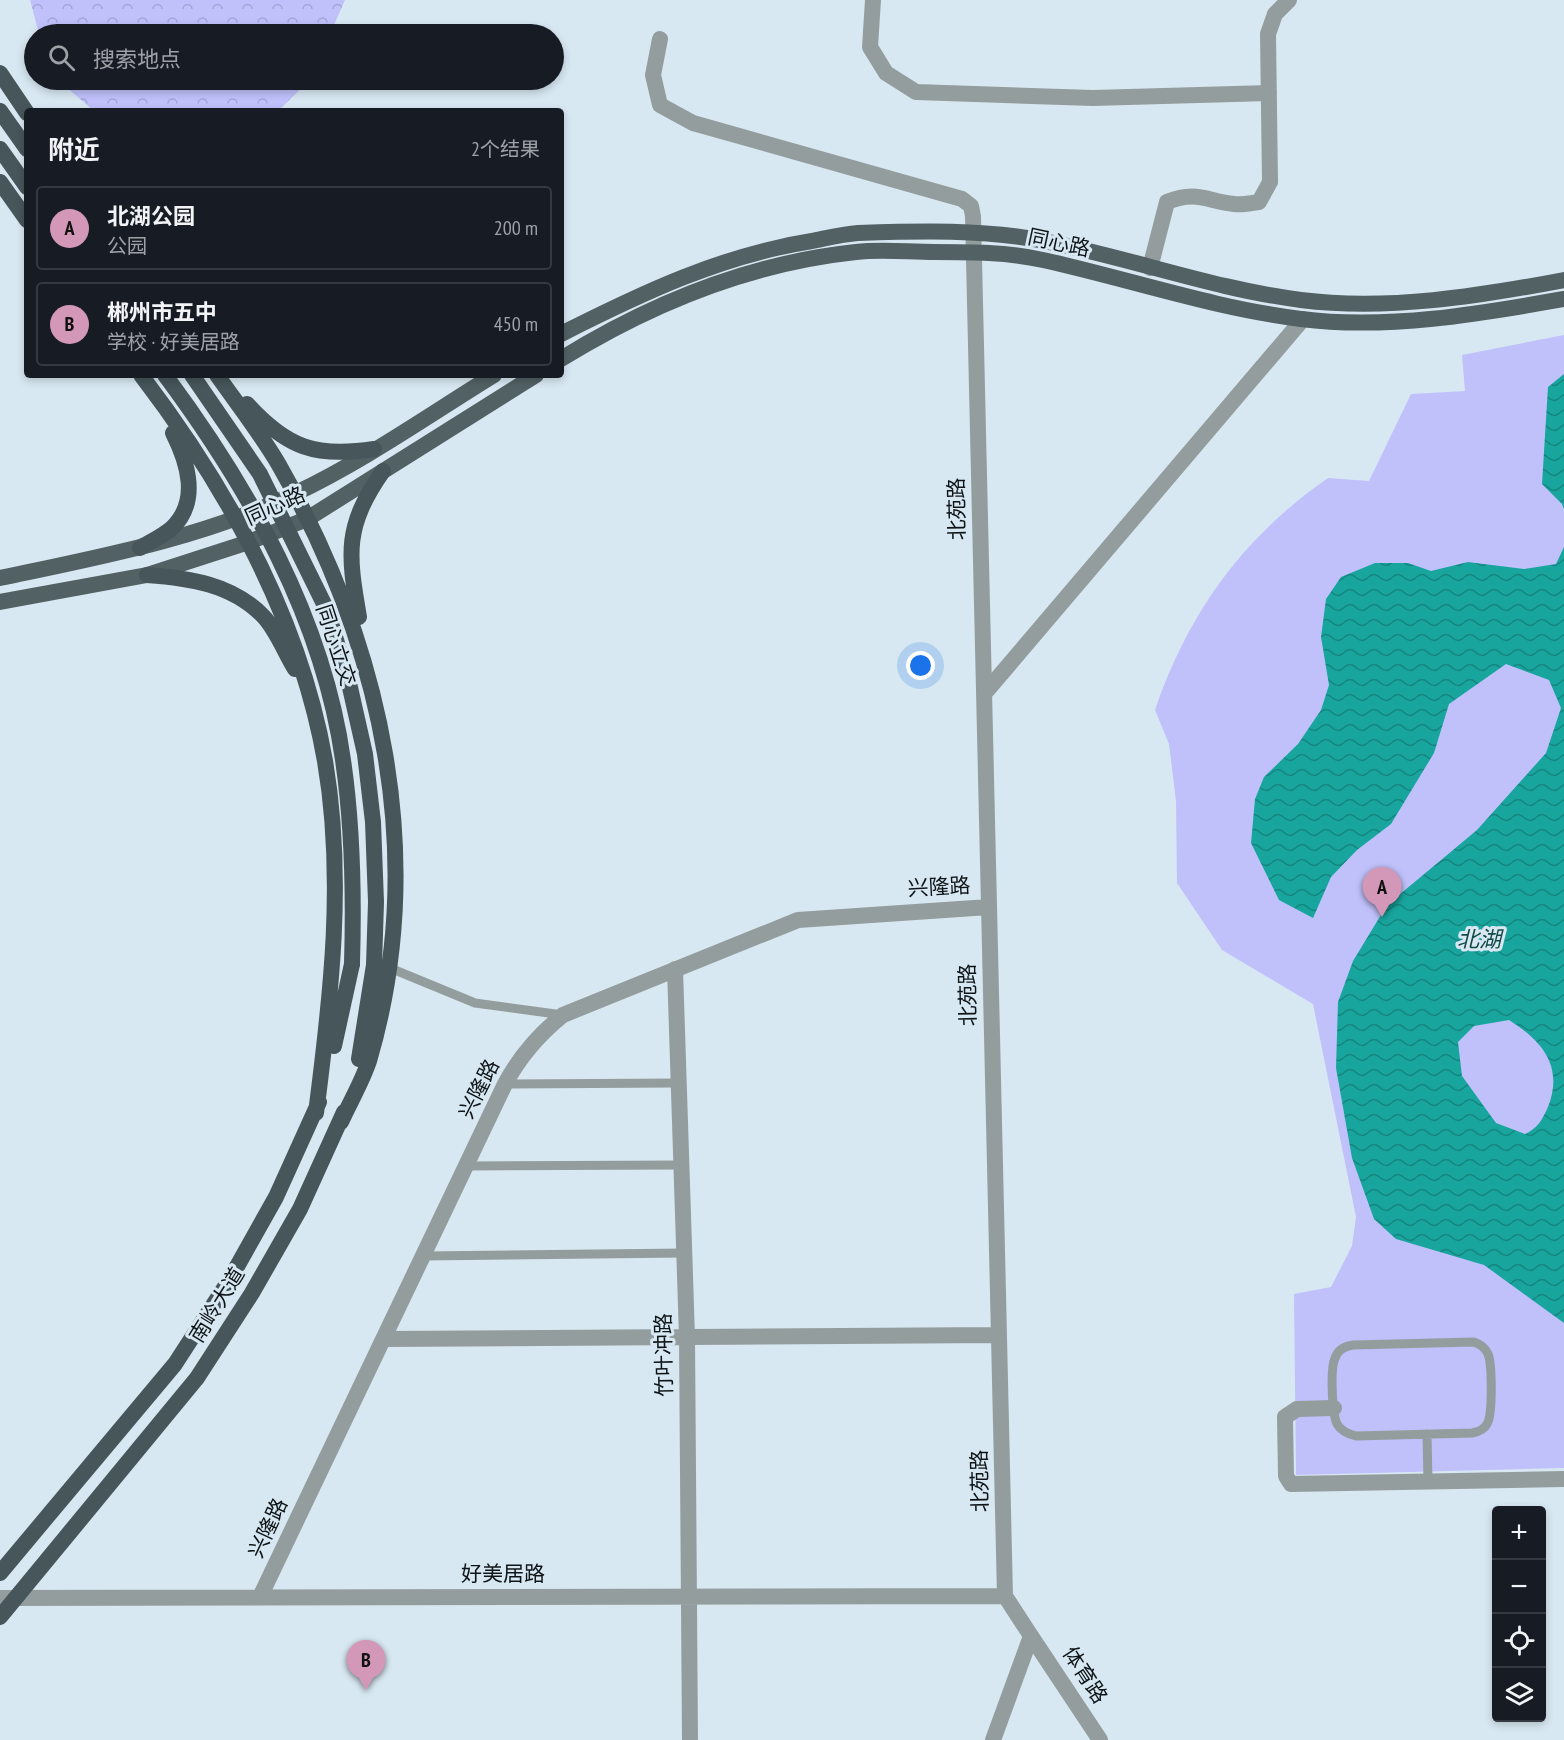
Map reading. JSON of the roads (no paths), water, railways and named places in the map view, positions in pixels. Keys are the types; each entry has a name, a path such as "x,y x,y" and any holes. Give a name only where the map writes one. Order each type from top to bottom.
{"highway":[{"path":"0,73 24,109"},
{"path":"0,111 24,144"},
{"path":"0,149 24,183"},
{"path":"0,182 24,216"},
{"path":"143,378 224,494 249,542 288,625 309,693 325,761 332,825 335,902 331,985 316,1113"},
{"name":"同心立交","path":"167,378 241,485 306,618 327,688 343,758 351,823 354,902 352,964"},
{"name":"同心立交","path":"194,378 260,474 327,610 349,683 365,754 373,822 376,902 382,967"},
{"path":"222,378 278,464 307,519 346,603 369,677"},
{"path":"223,378 260,418 284,437 309,448 340,454 374,449"},
{"path":"140,548 172,528 183,512 190,493 189,474 181,448 152,389"},
{"path":"382,967 397,902 394,820 386,750 369,677 350,565 351,534 363,502 383,471"},
{"path":"147,574 192,579 232,593 264,617 309,693"},
{"name":"南岭大道","path":"0,1573 175,1364 230,1279 270,1207 316,1113 333,1054 352,964"},
{"name":"南岭大道","path":"0,1617 8,1598 197,1378 252,1293 300,1209 341,1122 382,967"}],"main road":[{"name":"同心路","path":"564,332 631,299 708,266 786,245 856,233 973,234 1043,241 1244,292 1305,301 1350,303 1478,294 1564,280"},
{"name":"同心路","path":"564,357 638,316 714,283 789,263 857,252 973,252 1040,259 1241,310 1303,319 1398,320 1480,313 1564,299"},
{"name":"同心路","path":"0,578 140,548 236,517 294,494 374,449 489,378"},
{"name":"同心路","path":"0,602 147,574 249,542 307,519 531,378"}],"street":[{"path":"873,0 870,47 886,73 916,92 1093,98 1269,93"},
{"path":"1150,268 1167,202 1183,195 1206,196 1235,204 1259,202 1270,182 1268,34 1275,14 1289,0"},
{"name":"北苑路","path":"660,39 653,75 660,105 693,123 962,199 971,206 1005,1596"},
{"path":"984,694 1303,319"},
{"name":"兴隆路","path":"260,1597 465,1166 505,1084 528,1046 563,1015 798,920 989,907"},
{"name":"竹叶冲路","path":"675,969 687,1338 690,1740"},
{"path":"383,1339 999,1335"},
{"path":"1334,1408 1297,1409 1286,1417 1286,1476 1288,1482 1295,1485 1564,1479"},
{"path":"993,1740 1032,1636 1005,1596"},
{"name":"好美居路","path":"8,1598 1005,1596"},
{"name":"体育路","path":"1032,1636 1100,1740"}],"lane":[{"path":"382,967 475,1003 563,1015"},
{"path":"505,1084 678,1083"},
{"path":"465,1166 681,1166"},
{"path":"423,1256 684,1253"},
{"path":"1468,1342 1479,1344 1487,1352 1490,1362 1491,1413 1488,1423 1481,1430 1472,1433 1427,1434 1350,1435 1336,1422 1334,1360 1339,1351 1348,1346 1468,1342"},
{"path":"1427,1434 1428,1482"}],"water":[{"path":"1564,374 1564,509 1562,504 1542,484 1548,387"},
{"name":"北湖","path":"1564,547 1564,1323 1484,1265 1396,1239 1374,1219 1352,1158 1336,1068 1338,1002 1353,961 1387,905 1477,830 1546,753 1561,708 1549,680 1506,664 1449,704 1434,753 1391,824 1357,850 1331,877 1313,918 1279,900 1251,843 1255,799 1264,777 1298,744 1321,710 1329,685 1321,637 1326,599 1341,577 1375,563 1408,563 1431,571 1468,562 1524,569 1556,564","holes":["1509,1020 1521,1028 1547,1056 1553,1079 1552,1092 1544,1116 1525,1134 1496,1123 1462,1076 1458,1042 1474,1026"]}],"place":[{"name":"北湖公园","path":"1382,917"},
{"name":"郴州市五中","path":"366,1690"}]}
